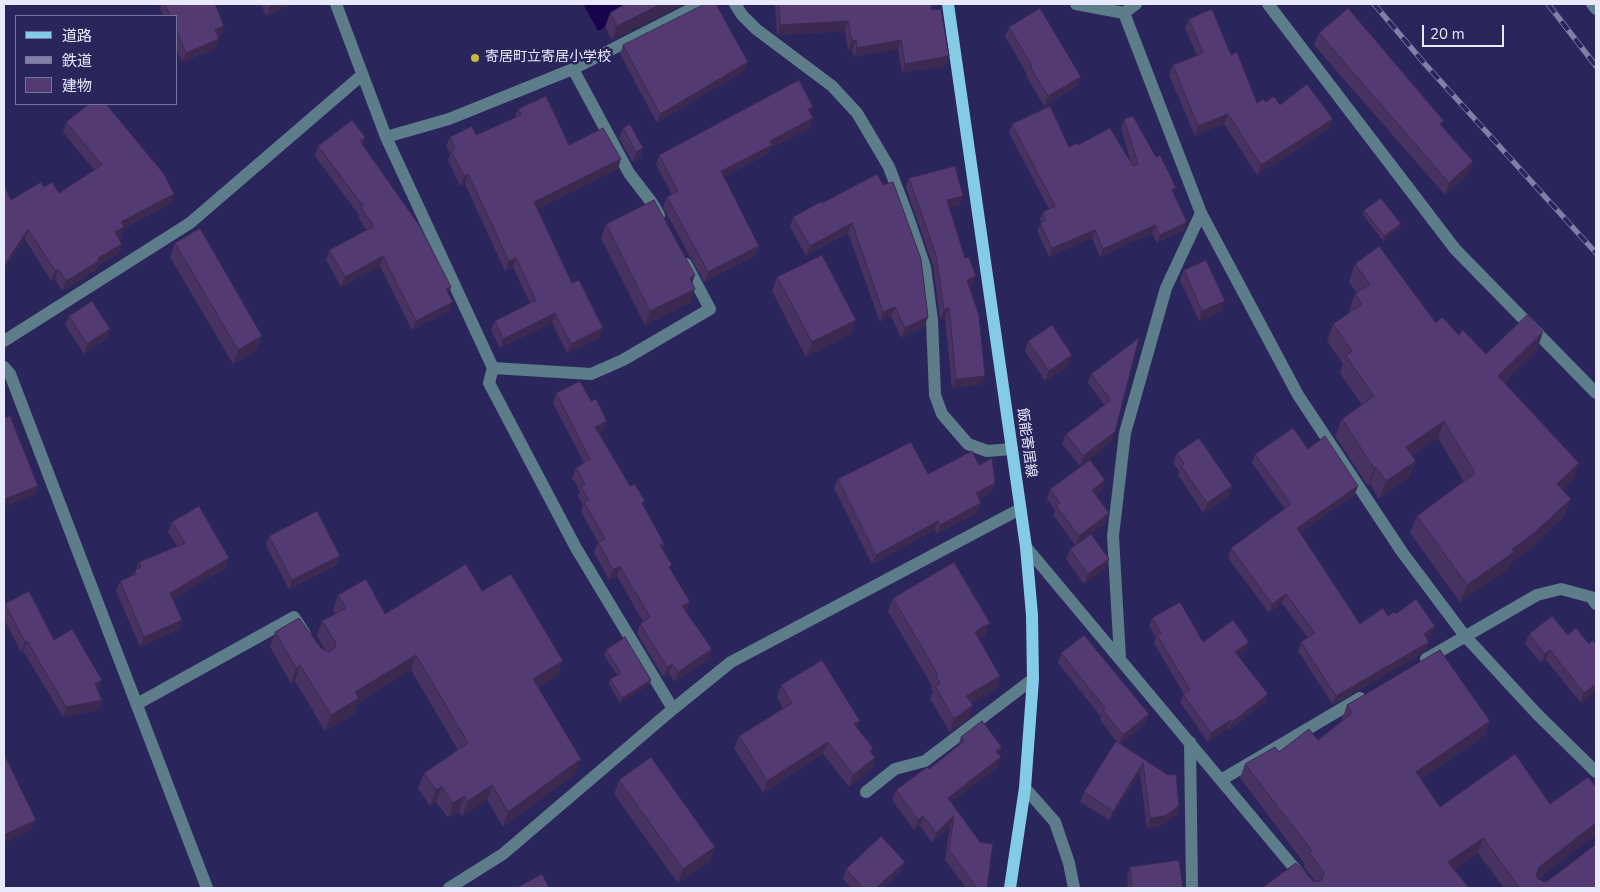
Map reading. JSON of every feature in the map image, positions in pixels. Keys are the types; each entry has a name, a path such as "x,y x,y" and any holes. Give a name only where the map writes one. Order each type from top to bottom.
{"main road":[{"name":"飯能寄居線","path":"948,4 1026,547 1032,615 1033,679 1025,788 1010,888"}],"street":[{"path":"336,4 386,137 493,368 489,383 493,392 576,548 673,708"},
{"path":"386,137 449,118 573,69 701,4"},
{"path":"735,4 756,29 832,86 857,113 889,167 925,267 932,320 935,395 942,414 968,444 986,451 1012,449"},
{"path":"1076,4 1124,13 1136,4"},
{"path":"1268,4 1456,249 1596,393"},
{"path":"1592,4 1596,9"},
{"path":"1124,13 1201,213 1298,395 1402,552 1465,636 1537,714 1596,772"},
{"path":"573,69 629,173 652,203 666,227"},
{"path":"4,341 190,223 362,76"},
{"path":"1120,658 1113,536 1125,433 1166,288 1201,213"},
{"path":"493,368 591,374 623,360 710,309 679,252"},
{"path":"4,367 10,374 207,888"},
{"path":"450,888 502,854 673,708 731,662 1020,508"},
{"path":"1026,547 1311,888"},
{"path":"1415,666 1537,595 1561,589 1591,597 1596,604"},
{"path":"137,704 294,617 311,642"},
{"path":"866,792 895,769 925,761 1033,679"},
{"path":"1221,780 1373,690"},
{"path":"1190,742 1192,888"},
{"path":"1025,788 1056,822 1069,863 1074,888"}],"shaded area":[{"path":"583,4 645,4 598,31"}],"building":[{"path":"165,4 215,4 224,26 215,30 219,39 186,53 178,35 178,15 170,15"},
{"path":"625,4 661,4 617,26 610,13"},
{"path":"705,4 716,4 748,62 660,114 623,45"},
{"path":"779,4 931,4 932,10 941,9 949,56 905,64 901,40 857,48 856,40 852,41 848,21 780,25"},
{"path":"1040,8 1081,77 1048,96 1009,27"},
{"path":"1348,8 1444,121 1440,124 1473,161 1449,183 1319,33"},
{"path":"1212,9 1231,55 1237,52 1257,103 1263,99 1266,102 1274,96 1280,105 1307,84 1333,119 1261,165 1228,114 1198,126 1173,65 1203,53 1189,19"},
{"path":"799,80 813,107 808,109 813,118 770,141 772,145 721,171 759,246 708,272 667,197 678,191 659,155"},
{"path":"546,96 569,145 603,128 621,159 534,202 572,283 579,280 603,328 571,344 555,313 503,339 495,321 536,300 516,258 509,261 468,174 464,176 451,151 455,148 450,137 472,126 476,135 521,115 518,109"},
{"path":"88,105 107,105 164,174 174,194 121,222 124,227 115,232 122,244 98,258 99,261 66,281 58,269 55,271 28,229 4,266 4,185 11,200 41,182 44,187 52,182 59,193 102,165 66,122"},
{"path":"1050,106 1069,147 1077,143 1078,145 1110,128 1133,166 1138,164 1124,119 1133,116 1156,157 1160,155 1176,188 1172,190 1187,222 1160,235 1155,225 1103,249 1095,230 1052,248 1040,223 1046,220 1043,212 1055,206 1012,124"},
{"path":"352,120 365,137 360,141 421,228 451,287 446,289 453,302 416,321 383,256 345,277 329,250 374,226 361,208 363,206 318,146"},
{"path":"630,124 643,148 636,152 623,128"},
{"path":"955,166 963,196 947,200 965,258 969,257 976,276 967,280 979,315 985,376 956,379 949,307 944,310 936,255 909,178"},
{"path":"877,174 883,185 893,182 921,259 928,317 905,328 895,307 883,312 852,223 810,246 793,217"},
{"path":"1381,198 1401,224 1384,236 1364,210"},
{"path":"654,200 695,275 690,278 695,289 650,311 606,224"},
{"path":"200,228 262,336 238,350 175,243"},
{"path":"1379,246 1436,323 1442,317 1459,335 1463,330 1486,354 1527,315 1543,332 1498,376 1579,463 1557,484 1571,499 1533,534 1512,549 1514,552 1467,585 1417,516 1475,473 1444,421 1406,447 1416,461 1386,481 1376,467 1374,468 1342,419 1374,396 1346,356 1352,351 1333,324 1362,304 1355,294 1370,284 1355,264"},
{"path":"822,255 856,320 812,342 777,277"},
{"path":"1206,260 1225,301 1202,311 1184,270"},
{"path":"92,301 110,329 87,344 69,316"},
{"path":"1052,325 1072,355 1049,371 1028,341"},
{"path":"1139,338 1115,432 1083,456 1066,434 1111,400 1091,374"},
{"path":"580,381 591,401 596,399 607,421 595,427 630,486 635,484 645,501 642,503 664,543 660,545 672,565 669,567 690,602 682,606 712,649 678,672 672,664 667,667 640,624 650,617 620,566 613,570 598,542 605,539 584,502 589,500 581,487 585,484 576,468 590,459 556,393"},
{"path":"10,416 38,486 5,499 4,497 4,418"},
{"path":"1293,428 1308,449 1325,436 1358,486 1297,528 1360,624 1383,608 1388,616 1394,612 1396,614 1416,599 1435,626 1424,634 1429,642 1336,696 1301,642 1315,633 1286,594 1272,604 1231,548 1291,504 1255,454"},
{"path":"1199,438 1232,486 1207,503 1181,466 1184,464 1177,453"},
{"path":"911,442 928,474 972,451 979,465 992,458 995,483 976,493 981,503 940,525 938,521 876,555 838,479"},
{"path":"1090,460 1105,480 1092,490 1109,513 1079,536 1056,506 1060,503 1050,489"},
{"path":"199,506 229,558 170,593 182,620 144,637 120,581 136,574 135,570 141,567 139,562 185,543 172,522"},
{"path":"317,511 340,556 292,580 269,536"},
{"path":"1091,534 1109,559 1088,574 1070,549"},
{"path":"954,562 990,623 975,632 1000,676 966,696 973,705 954,719 935,686 940,683 936,676 938,675 893,598"},
{"path":"466,564 482,591 511,574 563,661 533,679 581,759 508,812 492,785 468,801 464,796 453,803 442,787 436,790 424,773 468,743 416,655 355,692 359,698 331,715 300,665 296,668 275,632 299,618 321,648 329,652 335,648 336,643 322,621 346,608 338,595 366,579 385,614"},
{"path":"29,591 54,640 72,629 102,680 95,684 102,700 66,707 27,641 25,642 5,604"},
{"path":"1180,602 1203,642 1233,620 1249,642 1235,652 1268,694 1232,722 1231,720 1211,733 1183,694 1190,690 1157,635 1161,633 1152,618"},
{"path":"1552,616 1568,635 1576,628 1589,644 1593,640 1596,644 1596,684 1584,693 1550,650 1545,654 1529,634"},
{"path":"1084,635 1149,714 1123,735 1103,710 1105,708 1061,653"},
{"path":"625,637 651,680 622,698 610,679 621,673 606,650"},
{"path":"1440,650 1490,721 1416,772 1440,807 1515,754 1550,804 1588,777 1596,787 1596,823 1539,867 1536,874 1538,879 1545,882 1549,880 1596,844 1596,888 1520,888 1483,838 1448,862 1469,888 1262,888 1296,863 1314,882 1322,880 1324,872 1309,853 1312,851 1245,764 1275,747 1279,752 1309,729 1318,740 1352,713 1347,705"},
{"path":"822,660 860,721 854,724 873,748 870,751 875,758 853,775 828,742 767,781 739,736 792,703 781,685"},
{"path":"982,721 1002,747 996,751 1001,757 948,798 980,842 993,844 987,888 977,888 949,850 954,816 936,833 923,816 918,820 896,790 927,767 929,769 964,741 961,737"},
{"path":"1116,741 1168,775 1176,774 1179,806 1165,816 1150,818 1143,763 1113,811 1084,792"},
{"path":"4,756 36,820 4,835"},
{"path":"651,757 715,847 683,869 619,780"},
{"path":"881,836 905,862 876,888 863,888 846,869"},
{"path":"1179,860 1183,888 1132,888 1130,867"},
{"path":"542,874 549,888 516,888"}],"railway":[{"path":"1374,4 1425,64 1596,253"},
{"path":"1548,4 1596,66"}],"place":[{"name":"寄居町立寄居小学校","path":"475,58"}]}
